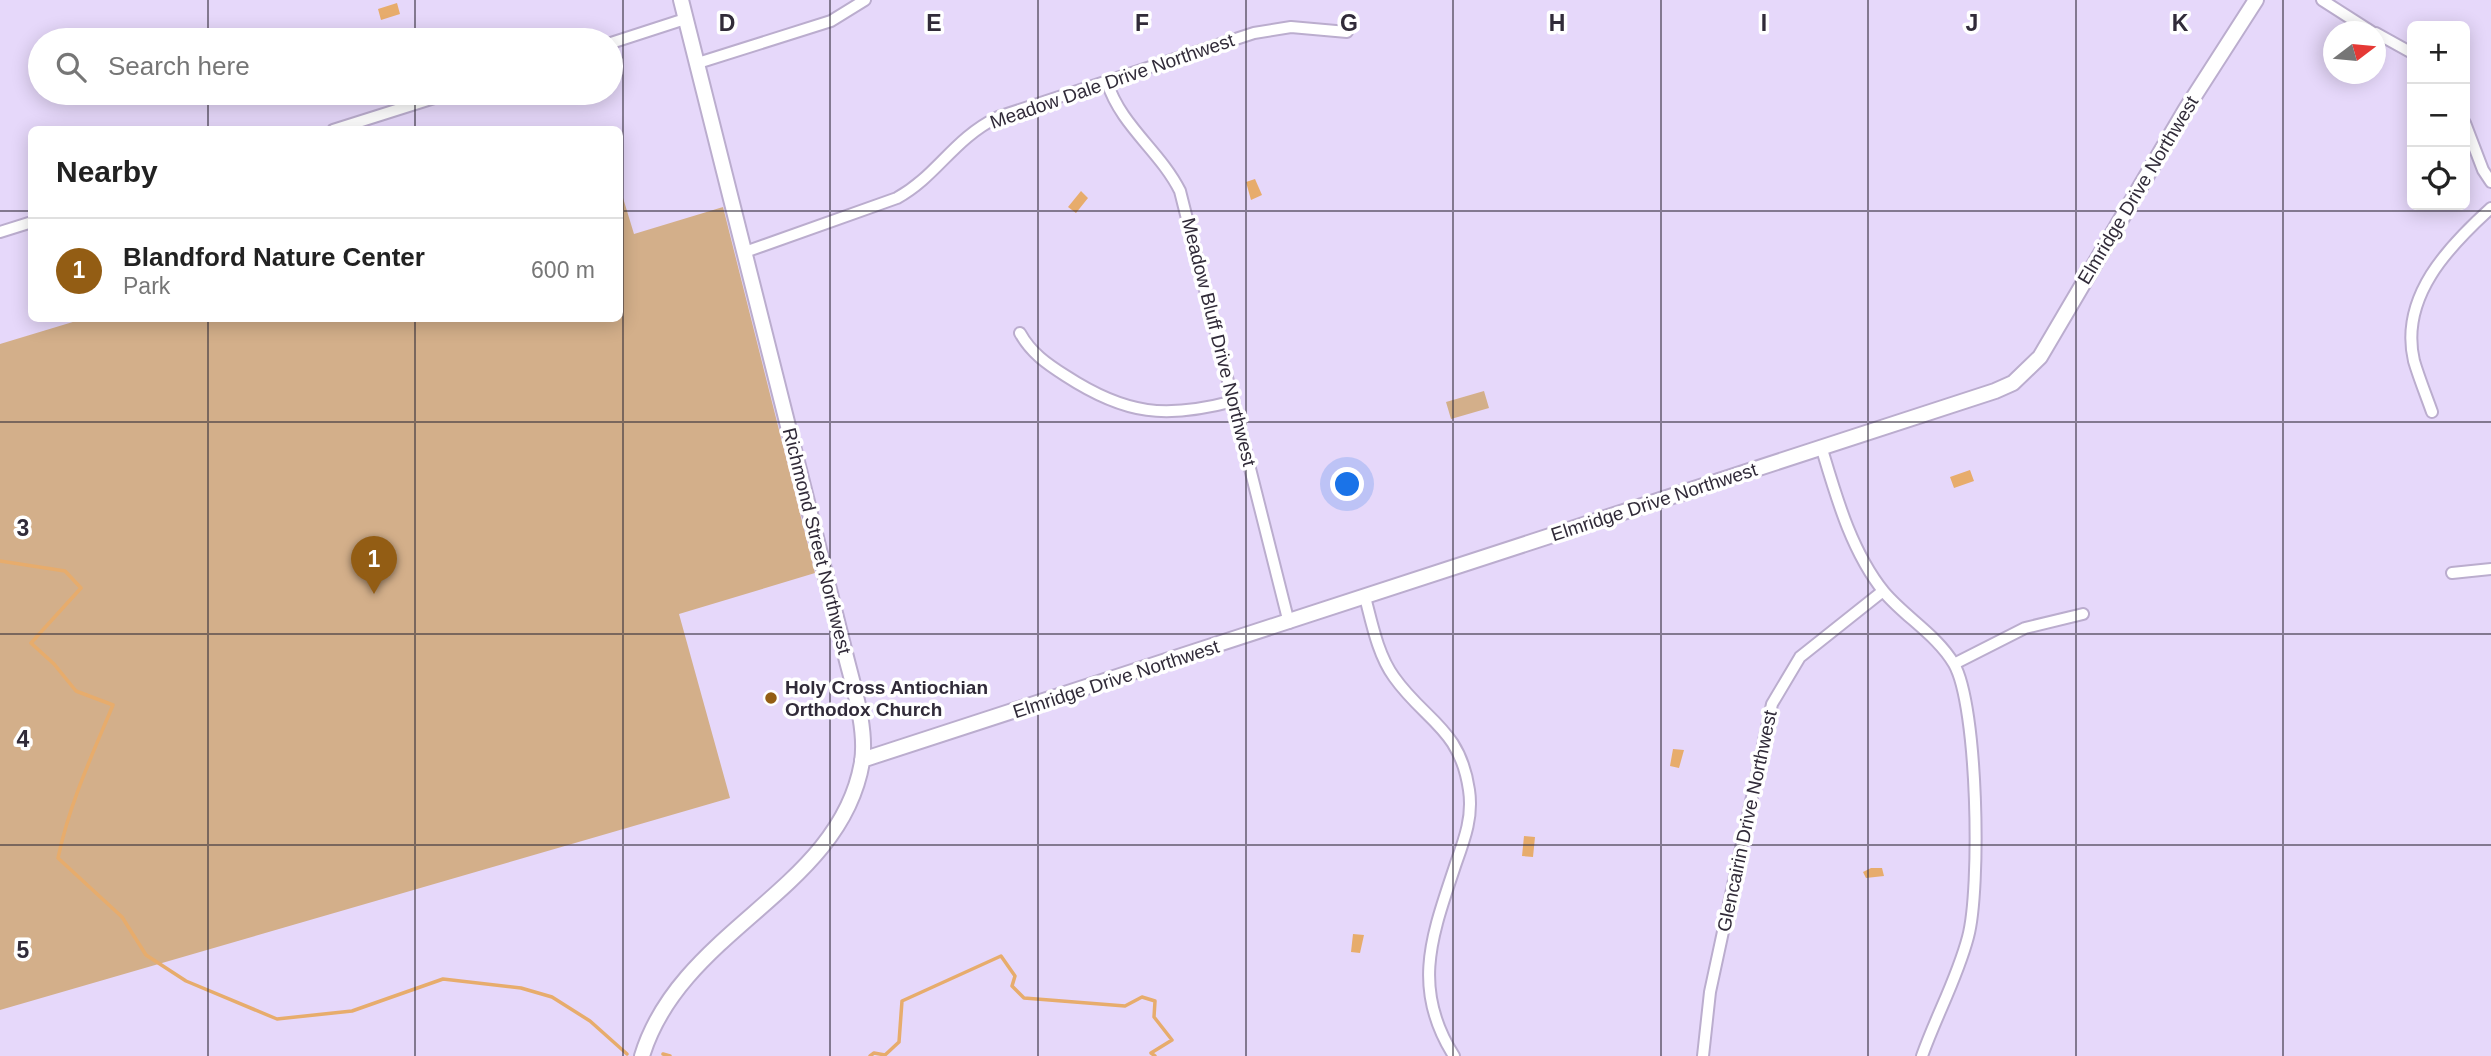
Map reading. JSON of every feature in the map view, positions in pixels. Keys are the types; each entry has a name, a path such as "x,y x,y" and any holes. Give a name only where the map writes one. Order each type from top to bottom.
{"street":[{"name":"Richmond Street Northwest","path":"642,1056 663,1007 686,976 816,856 842,816 862,760 856,698 681,0"},
{"path":"698,63 831,21 865,0"},
{"name":"Elmridge Drive Northwest","path":"862,760 1995,391 2027,371 2040,357 2186,109 2256,0"},
{"path":"2322,0 2356,21"},
{"path":"623,39 685,19"},
{"name":"Meadow Dale Drive Northwest","path":"744,252 885,205 914,188 961,139 989,122 1267,30 1292,27 1347,32"},
{"path":"2386,39 2407,50"},
{"name":"Meadow Bluff Drive Northwest","path":"1107,82 1125,120 1167,167 1180,191 1289,623"},
{"path":"346,126 412,105"},
{"path":"2470,135 2483,170 2491,182"},
{"path":"2432,412 2414,358 2414,320 2421,295 2440,259 2491,208"},
{"path":"0,232 28,223"},
{"path":"1020,333 1026,344 1042,360 1092,393 1127,408 1164,413 1193,411 1234,401"},
{"path":"1821,446 1845,521 1883,591 1930,636 1954,664 1966,699 1970,729 1974,904 1960,964 1922,1056"},
{"path":"2452,573 2491,569"},
{"name":"Glencairin Drive Northwest","path":"1703,1056 1710,993 1772,704 1800,657 1883,591"},
{"path":"1365,597 1391,674 1450,738 1462,760 1469,790 1470,821 1437,920 1428,957 1433,1014 1454,1056"},
{"path":"1954,664 2025,628 2083,614"}],"shaded area":[{"path":"397,3 400,14 381,20 378,9"},
{"path":"1255,179 1262,195 1251,200 1246,182"},
{"path":"1081,191 1088,198 1076,213 1068,207"},
{"path":"623,198 634,234 723,207 815,573 679,614 730,798 0,1010 0,344 73,322 623,322"},
{"path":"1484,391 1489,408 1451,419 1446,402"},
{"path":"1970,470 1974,481 1954,488 1950,477"},
{"path":"1673,749 1684,750 1679,768 1670,766"},
{"path":"1524,836 1535,837 1533,857 1522,856"},
{"path":"1871,868 1882,868 1884,876 1866,878 1863,872"},
{"path":"1353,934 1364,935 1360,953 1351,952"}],"waterway":[{"path":"0,561 65,571 81,588 31,643 54,664 76,691 113,705 75,799 58,858 122,917 146,955 186,981 277,1019 352,1011 443,979 521,988 552,997 590,1021 627,1054"},
{"path":"870,1056 874,1053 885,1055 899,1042 902,1001 1001,956 1015,976 1012,986 1024,998 1125,1006 1142,997 1155,1001 1154,1017 1172,1040 1151,1053 1155,1056"},
{"path":"663,1054 670,1056"}],"place":[{"name":"Blandford Nature Center","path":"374,594"},
{"name":"Holy Cross Antiochian Orthodox Church","path":"771,698"}]}
